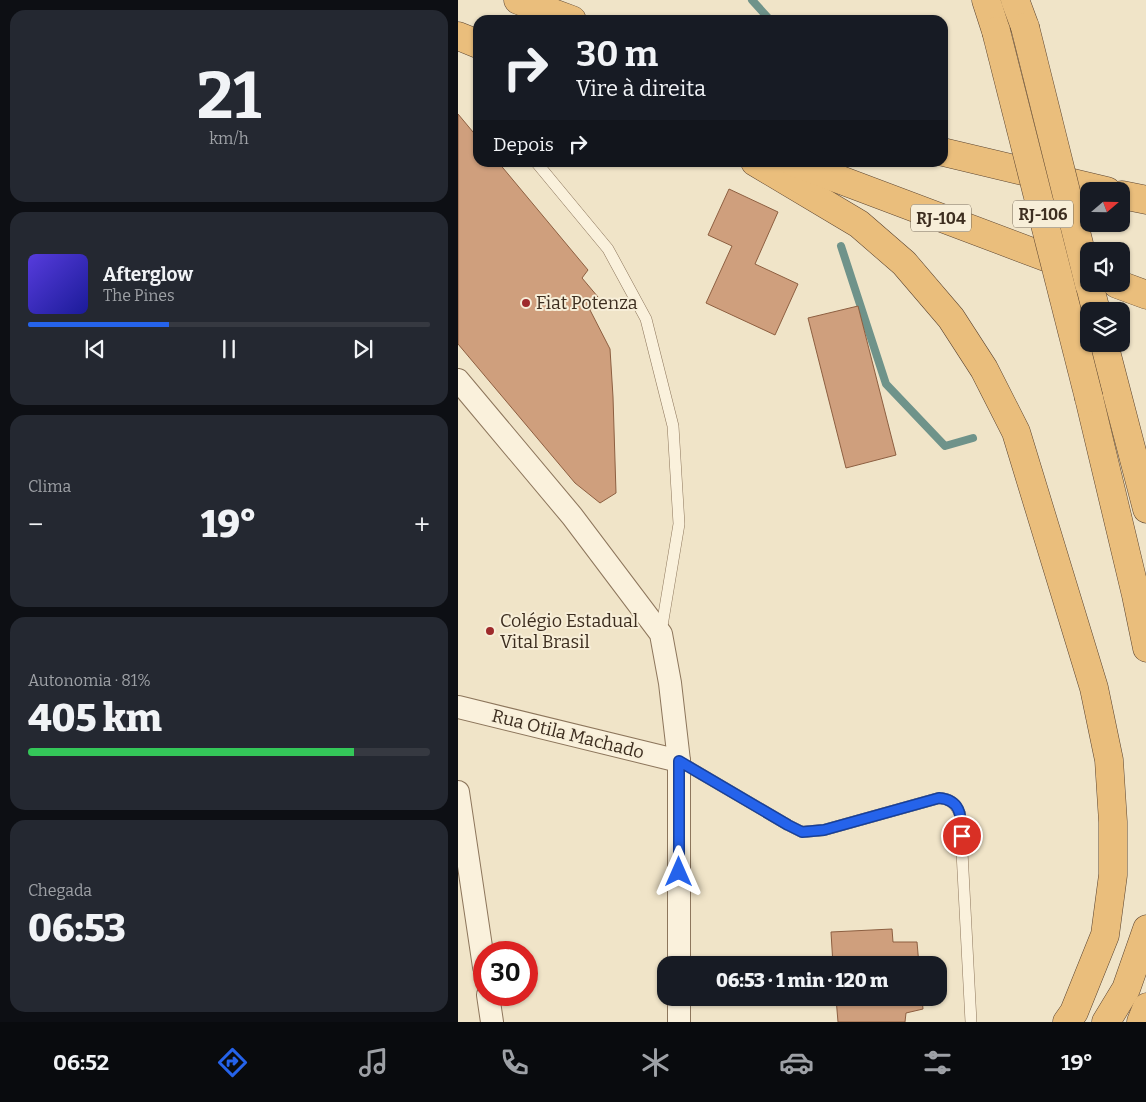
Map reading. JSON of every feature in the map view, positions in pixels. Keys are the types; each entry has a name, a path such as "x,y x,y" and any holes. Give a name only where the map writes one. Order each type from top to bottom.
{"highway":[{"path":"518,0 558,15"},
{"name":"RJ-106","path":"986,0 996,31 1089,398 1136,595 1146,648"},
{"name":"RJ-106","path":"1015,0 1025,27 1094,302"},
{"path":"458,36 473,42"},
{"path":"948,153 1080,185"},
{"path":"763,167 859,224 904,263 951,318 984,369 1016,432 1094,688 1109,760 1113,822 1113,875 1105,935 1074,1012 1068,1022"},
{"name":"RJ-104","path":"805,167 1080,270"},
{"path":"1130,197 1146,200"},
{"path":"1130,289 1146,295"},
{"path":"1106,352 1146,509"},
{"path":"1106,1022 1126,989 1146,929"},
{"path":"1141,1022 1146,1007"}],"street":[{"path":"458,380 572,516 661,634 670,683 679,761 679,956"},
{"name":"Rua Otila Machado","path":"458,707 679,761"},
{"path":"458,792 480,941"},
{"path":"490,1006 492,1022"},
{"path":"678,1006 678,1022"}],"lane":[{"path":"540,167 608,249 646,319 673,426 678,524 661,634"},
{"path":"679,761 802,832 824,830 939,798 948,799 956,805 960,814 972,1022"}],"building":[{"name":"Fiat Potenza","path":"458,114 473,132 473,167 502,167 588,270 582,278 598,297 590,310 610,349 616,493 600,503 575,483 458,344"},
{"path":"729,189 778,212 755,264 798,284 775,335 706,303 732,246 708,235"},
{"path":"858,306 896,455 846,468 808,318"},
{"path":"892,929 893,942 917,942 918,956 832,956 831,932"},
{"path":"837,1006 923,1006 923,1009 906,1013 905,1022 838,1022"}],"waterway":[{"path":"752,0 766,15"},
{"path":"841,246 886,384 945,446 973,438"}],"place":[{"name":"Fiat Potenza","path":"526,303"},
{"name":"Colégio Estadual Vital Brasil","path":"490,631"}],"route":[{"path":"679,872 679,761 802,832 824,830 939,798 948,799 956,805 960,814 962,836"}]}
